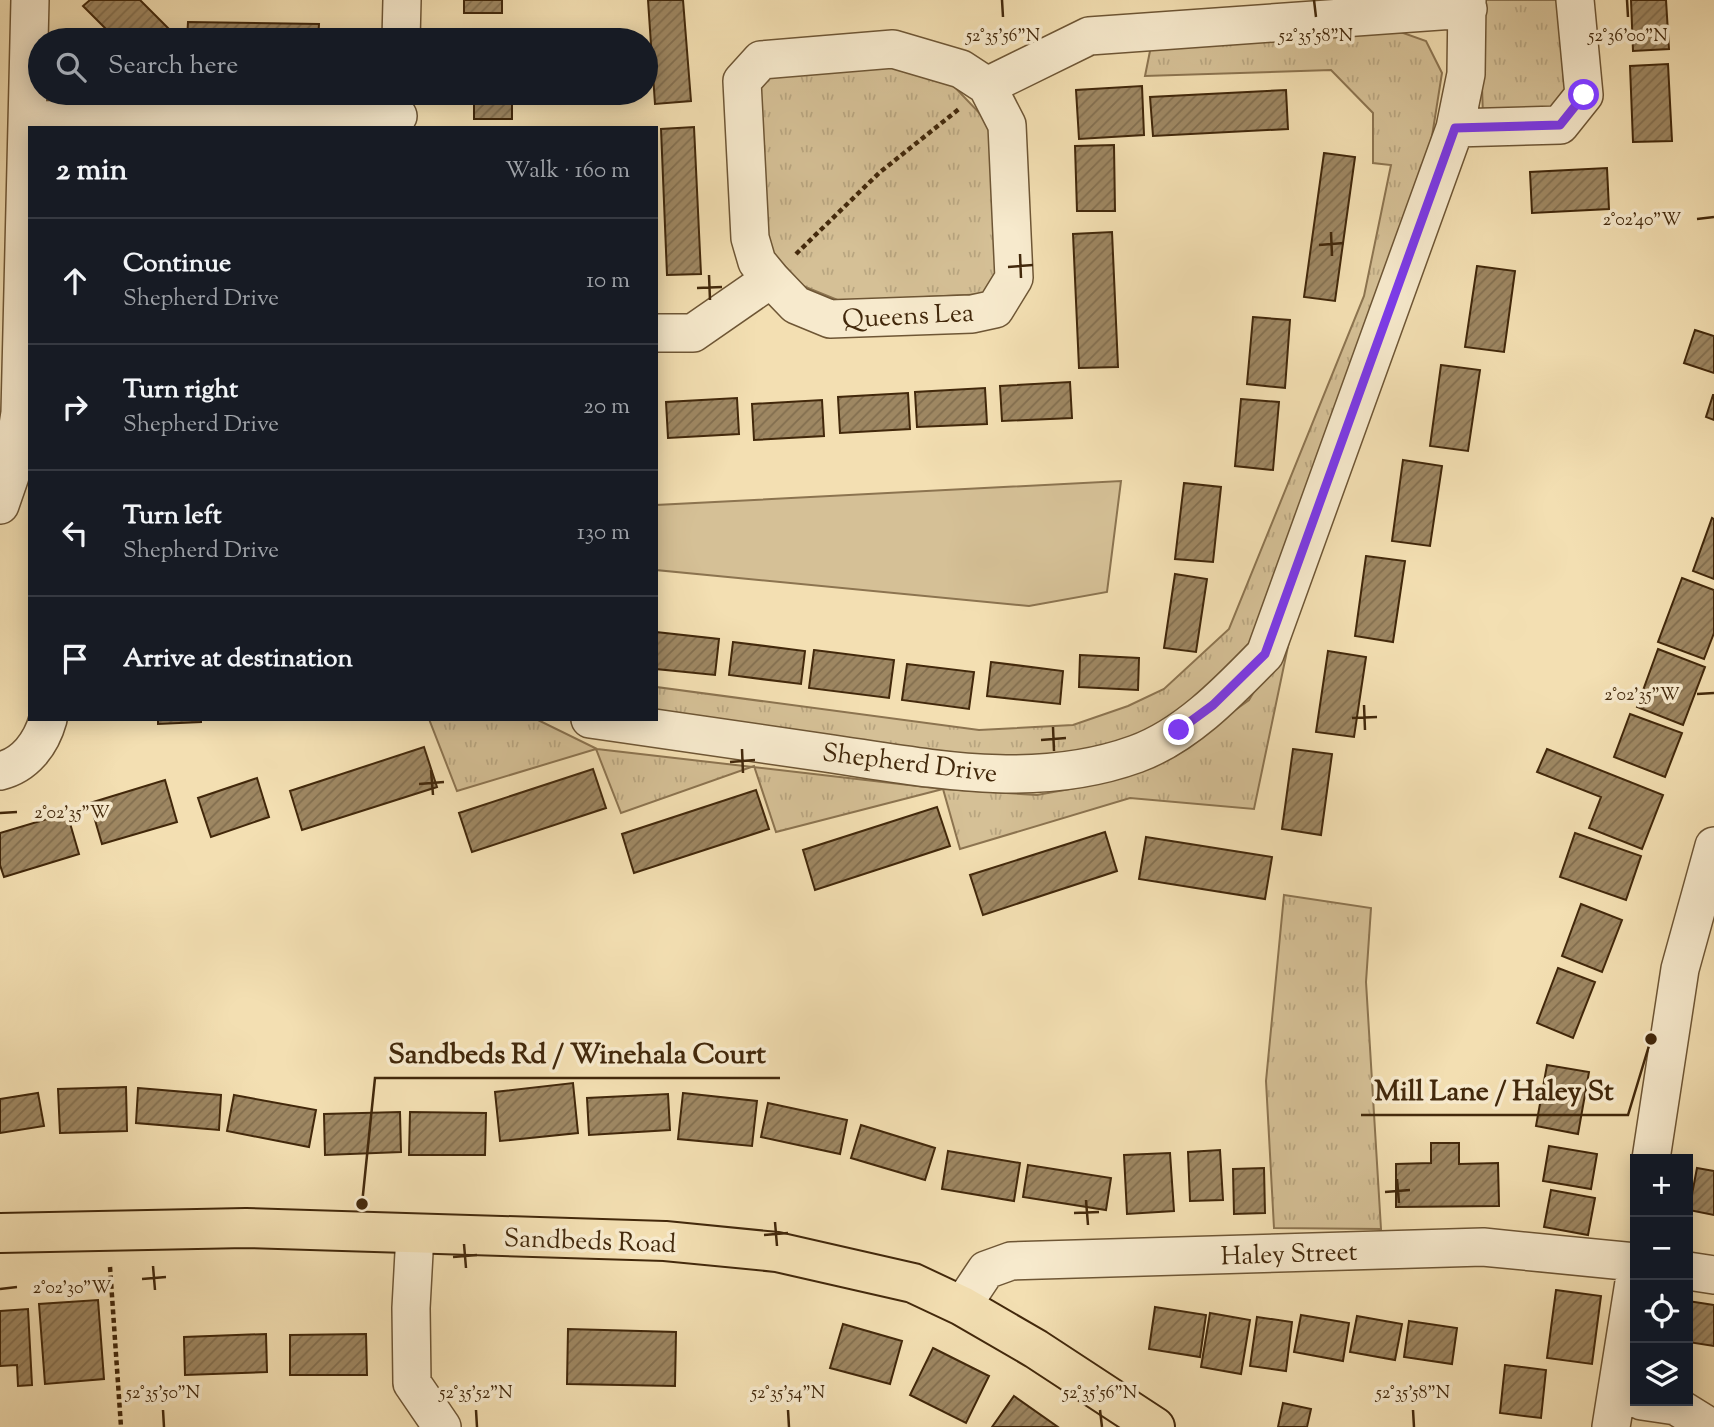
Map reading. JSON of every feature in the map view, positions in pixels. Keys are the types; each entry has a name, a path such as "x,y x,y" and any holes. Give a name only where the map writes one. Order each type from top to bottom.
{"main road":[{"name":"Sandbeds Road","path":"0,1233 246,1228 665,1241 777,1252 914,1283 962,1306 1035,1349 1155,1427"}],"street":[{"path":"30,0 30,28"},
{"path":"401,28 402,0"},
{"path":"1455,128 1560,125 1584,95 1575,0"},
{"path":"987,86 1089,36 1468,5"},
{"name":"Shepherd Drive","path":"604,721 983,775 1055,772 1099,765 1138,753 1179,730 1213,705 1265,654 1455,128 1465,74 1468,5"},
{"name":"Queens Lea","path":"894,49 961,69 987,86 1007,125 1014,278 995,309 972,314 830,319 796,305 757,262 750,238 742,81 761,61 894,49"},
{"path":"0,505 10,476 20,413 28,105"},
{"path":"28,120 398,112"},
{"path":"658,333 693,333 771,279"},
{"path":"7,769 43,736 47,721"},
{"path":"1652,1154 1680,968 1714,846"},
{"path":"415,1234 412,1382 442,1427"},
{"name":"Haley Street","path":"962,1306 986,1270 1011,1261 1483,1247 1630,1262"},
{"path":"1693,1271 1714,1275"},
{"path":"1635,1280 1626,1406 1676,1405 1710,1427"}],"path":[{"path":"771,279 879,173 987,86"},
{"path":"108,1231 121,1427"}],"green space":[{"path":"1479,0 1563,0 1568,97 1554,114 1483,116"},
{"path":"1392,29 1426,41 1442,73 1427,168 1251,653 1177,714 1131,739 1040,763 658,717 658,687 979,730 1073,725 1128,706 1164,689 1229,629 1364,296 1391,165 1373,163 1373,113 1331,70 1145,76 1152,41"},
{"path":"908,66 948,80 987,121 997,175 1000,272 987,294 840,301 803,286 772,252 759,199 756,96 766,77"},
{"path":"1121,481 1107,592 1029,606 658,570 658,505"},
{"path":"1292,627 1254,809 1130,798 960,849 943,789 1037,795 1097,784 1168,758 1249,700"},
{"path":"430,721 540,721 597,749 752,767 621,813 596,749 457,791"},
{"path":"754,767 943,789 776,832"},
{"path":"1284,895 1371,908 1366,982 1381,1229 1274,1228 1266,1081"}],"building":[{"path":"90,0 140,0 168,28 105,28 83,6"},
{"path":"464,0 502,0 502,13 464,13"},
{"path":"648,0 683,0 691,101 658,104 658,28 650,28"},
{"path":"1631,0 1666,0 1669,49 1633,51"},
{"path":"188,22 319,24 319,28 188,28"},
{"path":"1668,64 1672,141 1633,142 1630,66"},
{"path":"1142,86 1144,135 1079,139 1076,90"},
{"path":"1286,90 1288,129 1153,136 1150,97"},
{"path":"474,105 512,105 512,119 474,119"},
{"path":"694,127 701,274 667,275 661,129"},
{"path":"1114,145 1115,211 1077,211 1075,146"},
{"path":"1324,153 1355,157 1335,301 1304,297"},
{"path":"1607,168 1609,209 1532,213 1530,172"},
{"path":"1112,232 1118,367 1079,368 1073,234"},
{"path":"1477,266 1515,271 1504,352 1465,347"},
{"path":"1253,317 1290,320 1285,388 1247,384"},
{"path":"1695,330 1714,336 1714,373 1684,363"},
{"path":"1441,365 1480,370 1468,451 1430,446"},
{"path":"1070,382 1072,418 1002,421 1000,386"},
{"path":"985,388 987,424 917,427 915,392"},
{"path":"908,393 910,429 840,433 838,397"},
{"path":"1714,395 1714,420 1706,417"},
{"path":"737,398 739,434 668,438 666,402"},
{"path":"1241,399 1279,402 1273,470 1235,466"},
{"path":"822,400 824,436 754,440 752,404"},
{"path":"1403,460 1442,466 1430,546 1392,541"},
{"path":"1184,483 1221,487 1213,562 1175,559"},
{"path":"1712,518 1714,519 1714,579 1693,571"},
{"path":"1366,556 1405,561 1393,642 1355,636"},
{"path":"1175,574 1207,579 1196,652 1164,648"},
{"path":"1682,578 1714,590 1714,633 1704,659 1658,642"},
{"path":"658,632 719,639 715,675 658,669"},
{"path":"733,642 805,651 801,684 729,675"},
{"path":"1658,649 1705,667 1683,725 1637,707"},
{"path":"814,650 894,660 889,698 809,688"},
{"path":"1328,651 1366,657 1354,737 1316,732"},
{"path":"1080,655 1139,658 1138,690 1079,687"},
{"path":"991,662 1063,671 1060,704 987,696"},
{"path":"907,664 974,672 969,709 902,700"},
{"path":"1630,714 1682,733 1665,777 1614,757"},
{"path":"158,721 201,721 201,722 158,724"},
{"path":"424,747 437,787 302,830 290,791"},
{"path":"1293,749 1332,754 1321,835 1282,829"},
{"path":"1547,749 1663,795 1642,849 1589,828 1601,797 1537,772"},
{"path":"593,769 606,808 472,852 459,813"},
{"path":"257,778 269,817 211,837 198,798"},
{"path":"165,780 177,822 102,844 90,803"},
{"path":"756,790 769,829 634,873 622,834"},
{"path":"937,807 950,846 815,890 803,850"},
{"path":"67,813 79,854 4,877 0,865 0,833"},
{"path":"1105,832 1117,871 983,915 970,875"},
{"path":"1575,833 1641,856 1626,900 1560,877"},
{"path":"1146,837 1272,857 1265,899 1139,879"},
{"path":"1581,904 1622,920 1602,972 1562,956"},
{"path":"1558,968 1595,982 1573,1038 1537,1023"},
{"path":"1547,1065 1589,1072 1578,1134 1536,1126"},
{"path":"573,1083 578,1133 500,1141 495,1092"},
{"path":"126,1087 127,1131 60,1133 58,1089"},
{"path":"138,1088 221,1095 219,1130 136,1123"},
{"path":"38,1093 44,1126 0,1133 0,1099"},
{"path":"683,1093 757,1101 752,1146 678,1139"},
{"path":"668,1094 670,1130 589,1135 587,1098"},
{"path":"234,1095 316,1110 309,1147 227,1131"},
{"path":"768,1103 847,1120 840,1154 761,1137"},
{"path":"400,1112 401,1152 325,1155 324,1114"},
{"path":"410,1112 486,1113 485,1155 409,1155"},
{"path":"861,1125 935,1148 925,1180 851,1158"},
{"path":"1431,1143 1459,1143 1459,1164 1498,1163 1499,1206 1396,1207 1396,1164 1431,1163"},
{"path":"1549,1146 1597,1154 1591,1189 1543,1181"},
{"path":"1220,1150 1223,1200 1190,1201 1188,1152"},
{"path":"948,1151 1020,1163 1014,1201 942,1189"},
{"path":"1170,1153 1174,1211 1127,1214 1124,1155"},
{"path":"1028,1165 1111,1178 1106,1210 1023,1197"},
{"path":"1264,1168 1265,1213 1234,1214 1233,1169"},
{"path":"1697,1168 1714,1171 1714,1215 1693,1211"},
{"path":"1551,1190 1595,1198 1588,1235 1544,1227"},
{"path":"1556,1290 1601,1296 1592,1364 1547,1358"},
{"path":"98,1300 104,1379 45,1384 39,1304"},
{"path":"1693,1302 1714,1305 1714,1346 1693,1343"},
{"path":"1155,1307 1206,1315 1200,1357 1149,1349"},
{"path":"28,1309 32,1385 18,1386 17,1365 0,1366 0,1311"},
{"path":"1210,1313 1250,1320 1241,1374 1201,1367"},
{"path":"1301,1315 1349,1323 1343,1361 1294,1352"},
{"path":"1357,1316 1402,1324 1395,1360 1350,1352"},
{"path":"1257,1317 1292,1322 1286,1371 1250,1366"},
{"path":"1409,1321 1457,1328 1452,1364 1404,1357"},
{"path":"843,1324 902,1341 890,1384 830,1368"},
{"path":"568,1329 676,1332 675,1386 567,1384"},
{"path":"266,1334 267,1372 185,1375 184,1337"},
{"path":"366,1334 367,1375 290,1375 290,1335"},
{"path":"933,1348 989,1376 966,1423 910,1395"},
{"path":"1505,1365 1546,1370 1541,1418 1500,1413"},
{"path":"1014,1396 1058,1427 992,1427"},
{"path":"1283,1403 1311,1409 1307,1427 1278,1427"}],"place":[{"name":"Mill Lane / Haley St","path":"1651,1039"},
{"name":"Sandbeds Rd / Winehala Court","path":"362,1204"}],"route":[{"path":"1179,730 1213,705 1265,654 1455,128 1560,125 1584,95"}]}
